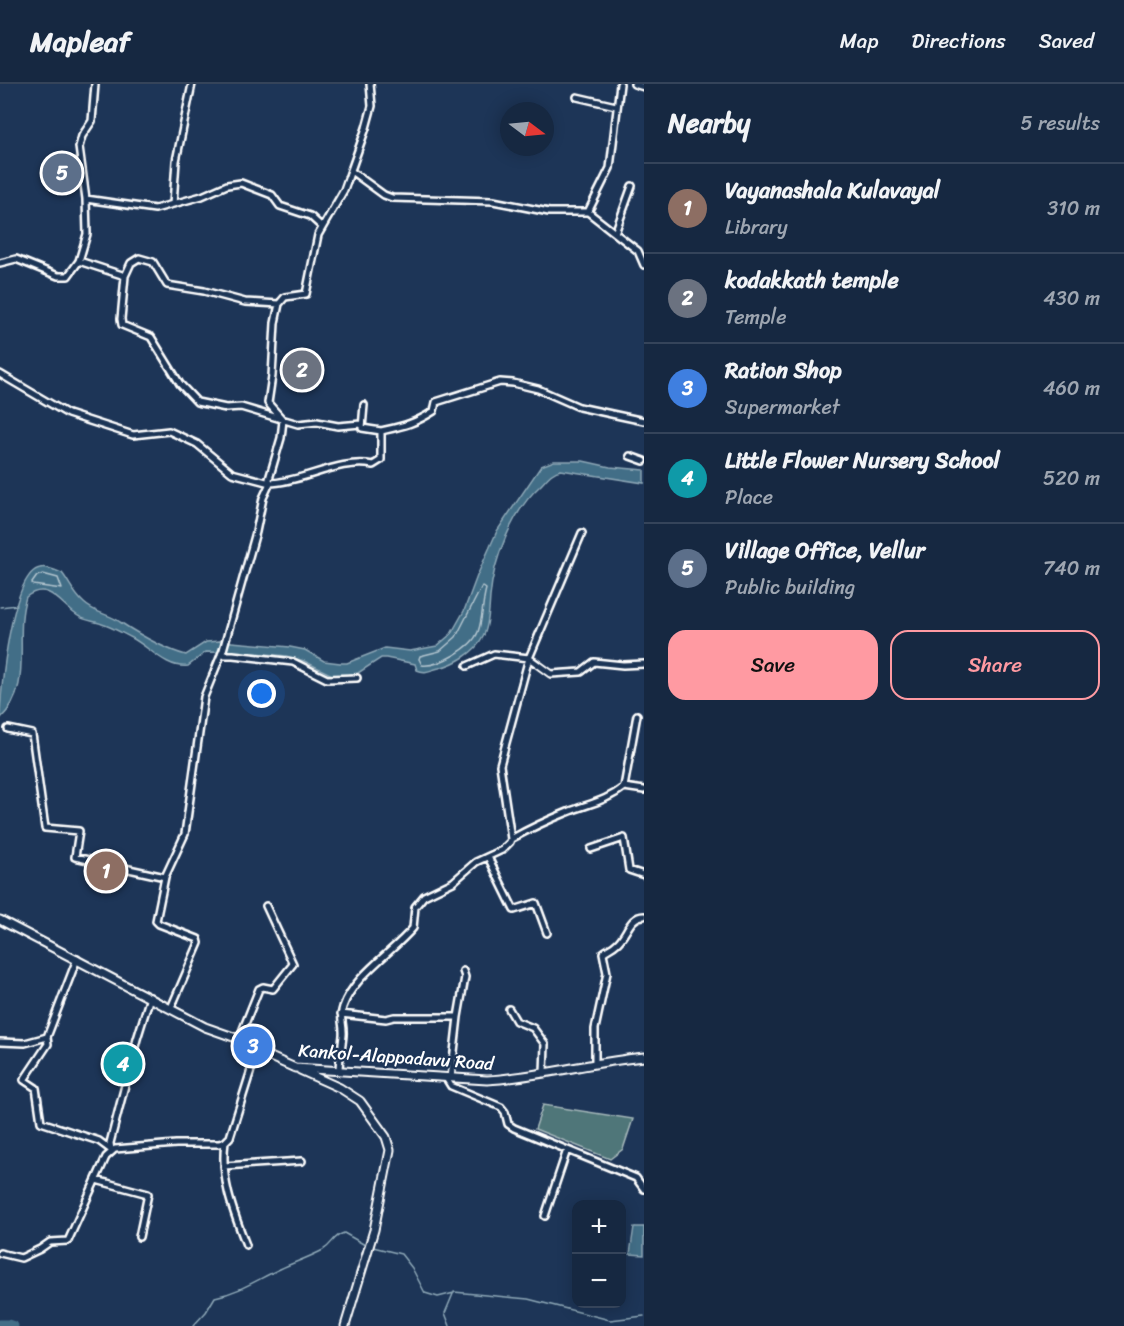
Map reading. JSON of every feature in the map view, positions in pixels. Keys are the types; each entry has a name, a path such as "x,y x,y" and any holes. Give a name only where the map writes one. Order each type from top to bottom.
{"main road":[{"name":"Kankol-Alappadavu Road","path":"0,920 205,1027 239,1039 257,1051 295,1068 487,1080 644,1058"},
{"path":"295,1068 340,1088 360,1101 371,1113 386,1137 390,1150 374,1230 345,1326"}],"street":[{"path":"0,263 16,259 58,276 68,276 79,261 87,234 86,199 79,147 82,136 92,121 95,84"},
{"path":"173,204 176,161 192,84"},
{"path":"171,1008 199,943 198,939 156,921 165,877 185,834 204,697 224,644 281,438 283,420 268,403 275,322 279,304 285,297 306,294 318,235 345,190 372,106 370,84"},
{"path":"588,212 610,168 620,84"},
{"path":"634,84 644,87"},
{"path":"577,97 616,106"},
{"path":"351,171 384,195 392,198 493,201 549,212 588,212 638,251 644,265"},
{"path":"86,199 155,209 202,196 227,185 241,183 272,195 280,206 310,216 322,227"},
{"path":"615,233 632,186"},
{"path":"279,304 245,302 204,291 167,285 153,262 139,258 131,263 124,276 121,319 122,325 151,337 180,384 197,402 226,408 241,406 298,424 317,422 338,426 361,424"},
{"path":"79,261 124,276"},
{"path":"0,374 68,414 134,435 169,431 197,444 232,473 270,483 283,483 295,477 336,467 364,463 373,465 381,460 381,431"},
{"path":"364,405 361,424 365,429 381,431 410,425 421,420 434,411 436,402 500,382 538,389 579,407 644,421"},
{"path":"630,456 644,461"},
{"path":"511,838 500,765 529,658 582,533"},
{"path":"467,666 494,654 529,658 551,674 581,672 594,662 644,664"},
{"path":"220,655 293,662 327,679 357,678"},
{"path":"339,1071 343,1034 341,1014 349,996 367,973 413,928 415,907 418,901 453,882 476,862 502,850 511,838 549,819 612,798 624,787 637,715"},
{"path":"8,729 32,734 45,828 79,831 75,857 165,877"},
{"path":"624,787 644,790"},
{"path":"591,849 624,838 629,870 644,875"},
{"path":"488,856 514,910 536,903 547,933"},
{"path":"239,1039 259,989 263,987 273,989 293,964 266,906"},
{"path":"595,1064 595,1029 607,973 603,953 623,938 628,927 638,916 644,916"},
{"path":"77,959 47,1037 48,1044 24,1080 36,1088 41,1122 99,1141 111,1150"},
{"path":"463,971 465,977 449,1078 451,1086 501,1107 508,1124 514,1128 636,1178 644,1189"},
{"path":"0,1253 21,1258 50,1242 66,1243 71,1238 111,1150 110,1143 121,1099 150,997"},
{"path":"509,1009 516,1021 533,1028 545,1044 544,1073"},
{"path":"341,1014 386,1019 458,1017"},
{"path":"0,1042 25,1043 47,1037"},
{"path":"111,1150 121,1147 225,1142 230,1137 257,1051"},
{"path":"225,1142 224,1166 231,1207 246,1245"},
{"path":"545,1216 567,1150"},
{"path":"224,1166 302,1161"},
{"path":"96,1180 148,1194 139,1237"}],"green space":[{"path":"543,1105 633,1119 623,1149 610,1159 535,1129"}],"water":[{"path":"554,461 583,461 610,467 644,470 644,483 561,470 549,476 530,496 506,537 495,568 488,623 483,637 470,653 452,664 423,672 417,670 415,664 381,658 358,673 332,675 304,661 286,656 206,652 188,666 180,666 166,661 117,630 82,618 56,597 42,591 26,597 21,628 21,661 17,692 11,706 0,719 5,661 15,611 30,575 40,568 62,573 77,596 92,609 116,619 160,645 186,655 206,642 220,641 290,647 305,650 324,661 347,663 385,648 410,651 437,646 451,634 464,611 497,531 541,466"},
{"path":"634,1227 644,1227 644,1255 630,1254"}],"waterway":[{"path":"0,607 17,605"},
{"path":"193,1326 206,1312 215,1297 241,1289 318,1253 340,1234 344,1233 365,1245"},
{"path":"373,1247 401,1254 412,1268 425,1293 438,1297 454,1293"},
{"path":"454,1292 528,1299 610,1320 644,1316"},
{"path":"450,1326 445,1313 453,1294"},
{"path":"0,1324 14,1326"}],"place":[{"name":"Village Office, Vellur","path":"62,173"},
{"name":"kodakkath temple","path":"302,370"},
{"name":"Vayanashala Kulavayal","path":"106,871"},
{"name":"Ration Shop","path":"253,1046"},
{"name":"Little Flower Nursery School","path":"123,1064"}]}
